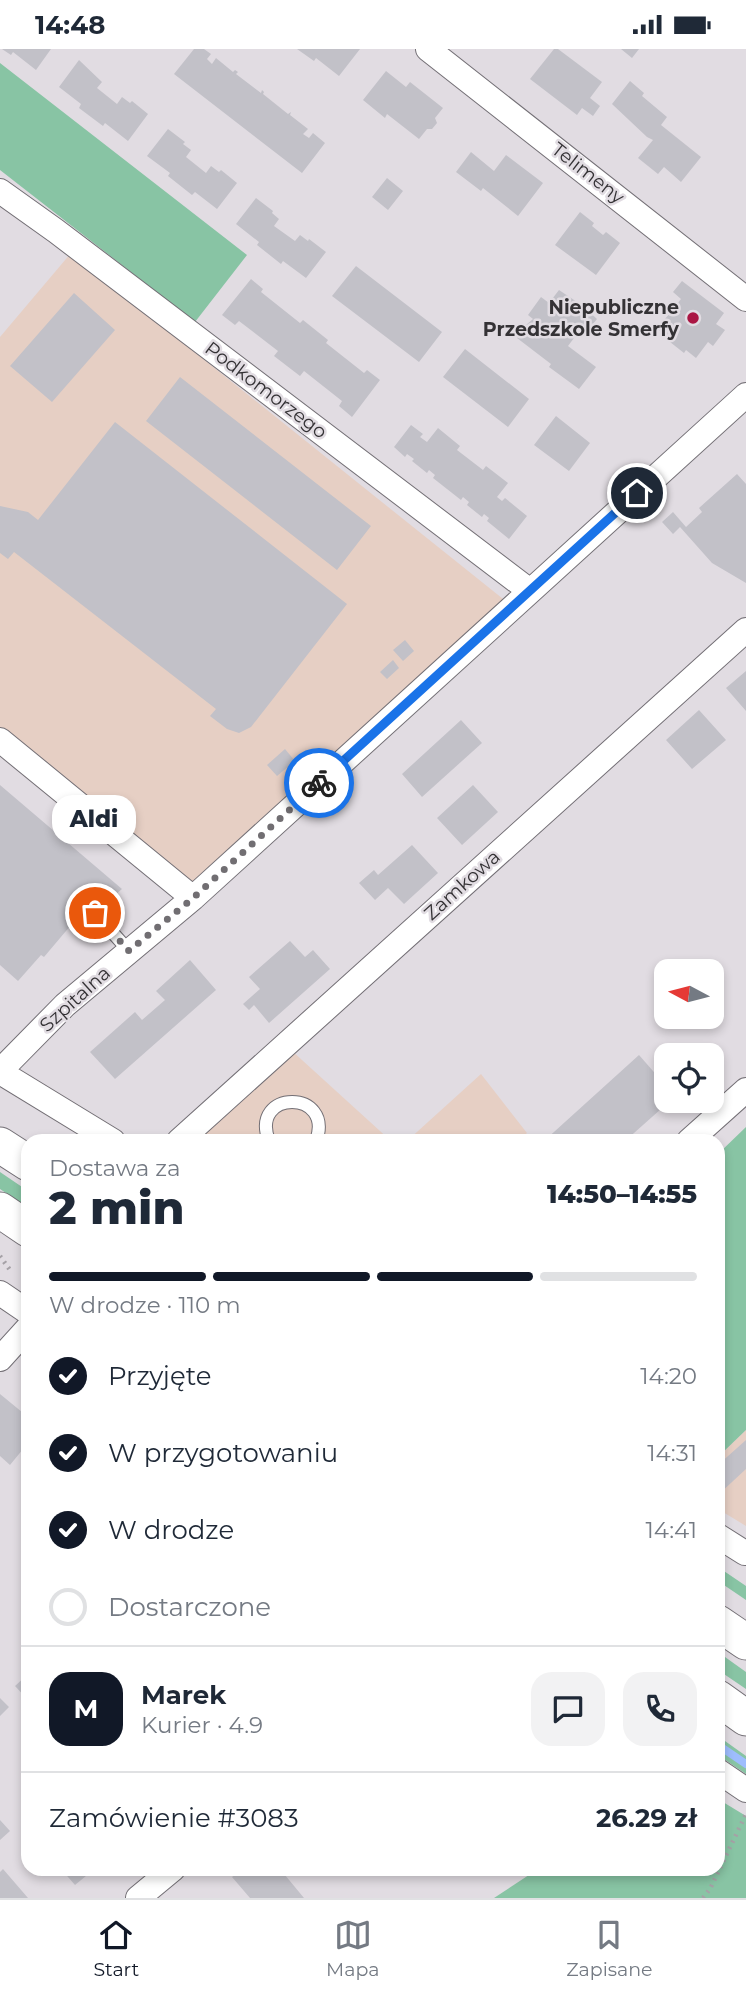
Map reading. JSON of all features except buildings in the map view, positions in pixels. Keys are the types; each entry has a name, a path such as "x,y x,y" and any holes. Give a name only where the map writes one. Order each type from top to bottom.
{"main road":[{"path":"0,1145 21,1158"},
{"path":"0,1210 21,1224"},
{"path":"725,1628 746,1642"},
{"path":"725,1703 746,1718"}],"street":[{"name":"Telimeny","path":"428,49 746,299"},
{"name":"Podkomorzego","path":"0,191 530,591"},
{"name":"Szpitalna","path":"0,1071 65,1006 193,898 746,395"},
{"name":"Zamkowa","path":"187,1134 746,629"},
{"path":"0,740 193,898"},
{"path":"0,1071 102,1134"},
{"path":"696,1134 746,1090"},
{"path":"0,1293 21,1306"},
{"path":"0,1359 21,1336"},
{"path":"725,1540 746,1553"},
{"path":"725,1776 746,1790"},
{"path":"138,1898 165,1876"}],"lane":[{"path":"95,913 129,951"},
{"path":"265,1134 266,1122 276,1106 294,1101 303,1103 316,1115 319,1123 317,1134"}],"path":[{"path":"725,1857 746,1813"},
{"path":"703,1898 716,1876"}],"shaded area":[{"path":"71,253 513,607 193,898 0,735 0,337"},
{"path":"291,1050 383,1134 198,1134"},
{"path":"481,1074 527,1133 526,1134 415,1134"},
{"path":"746,1430 746,1526 725,1513 725,1450"}],"green space":[{"path":"0,63 247,255 195,322 0,170"},
{"path":"746,1127 746,1430 725,1450 725,1147"},
{"path":"0,1172 21,1186 21,1203 0,1189"},
{"path":"725,1572 746,1586 746,1600 725,1586"},
{"path":"725,1657 746,1672 746,1689 725,1675"},
{"path":"725,1741 746,1756 746,1774 725,1760"},
{"path":"725,1803 746,1816 746,1898 494,1898 527,1876 725,1876"}],"waterway":[{"path":"725,1750 746,1764"}],"way so far":[{"path":"95,913 129,951 193,898 319,783"}],"place":[{"name":"Niepubliczne Przedszkole Smerfy","path":"693,318"},
{"name":"Aldi","path":"95,913"}],"route":[{"path":"319,783 637,493"}]}
